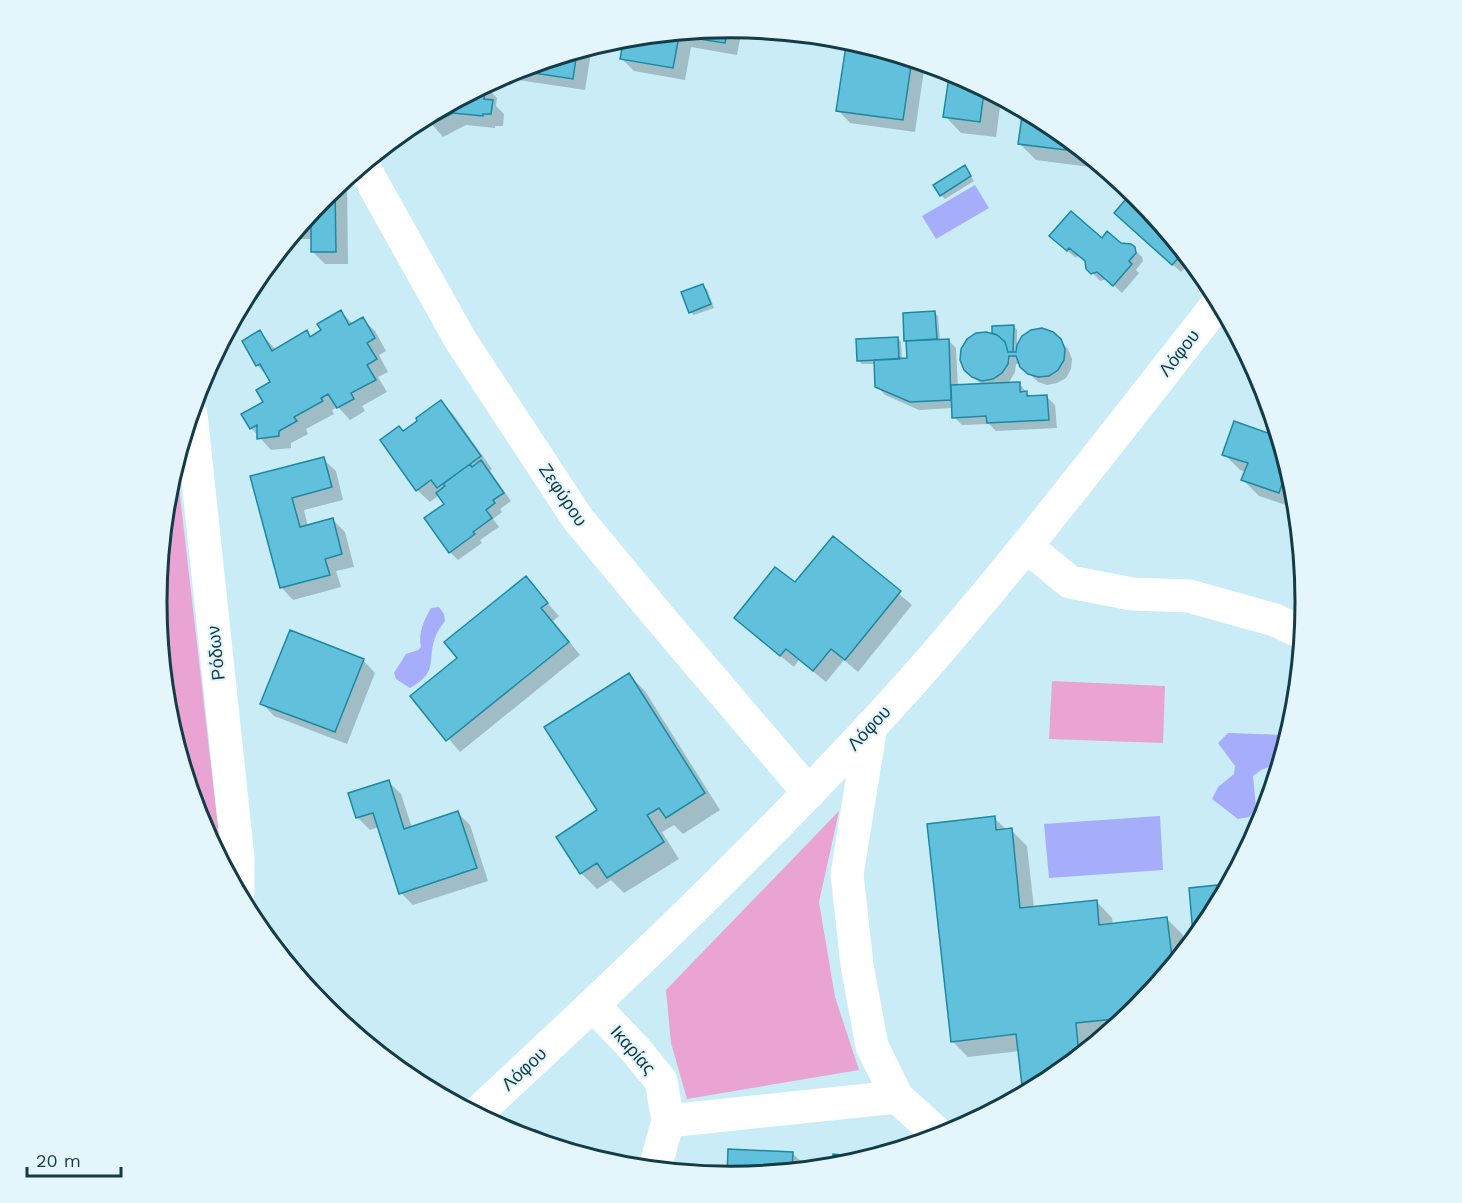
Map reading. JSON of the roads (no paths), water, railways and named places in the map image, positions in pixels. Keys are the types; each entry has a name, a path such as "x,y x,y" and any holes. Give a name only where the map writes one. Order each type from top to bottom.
{"street":[{"name":"Ζεφύρου","path":"366,172 461,340 578,519 809,793"},
{"name":"Λόφου","path":"483,1107 593,1005 809,793 871,726 1026,546 1213,310"},
{"name":"Ρόδων","path":"192,435 238,875"},
{"path":"1026,546 1070,582 1131,594 1190,596 1275,620 1294,629"},
{"path":"871,726 847,874 857,965 872,1046 897,1097 932,1129"},
{"name":"Ικαρίας","path":"593,1005 635,1049 661,1081 668,1121 657,1161"},
{"path":"668,1121 897,1097"}],"water":[{"path":"975,185 989,208 936,239 922,216"},
{"path":"439,607 444,614 445,621 434,642 429,670 420,682 410,688 396,679 394,673 406,654 421,647 421,632 426,617 431,608"},
{"path":"1228,733 1279,735 1270,766 1253,776 1256,807 1249,817 1238,819 1212,799 1218,787 1234,774 1235,766 1218,743"},
{"path":"1160,816 1163,870 1049,878 1044,824"}]}
